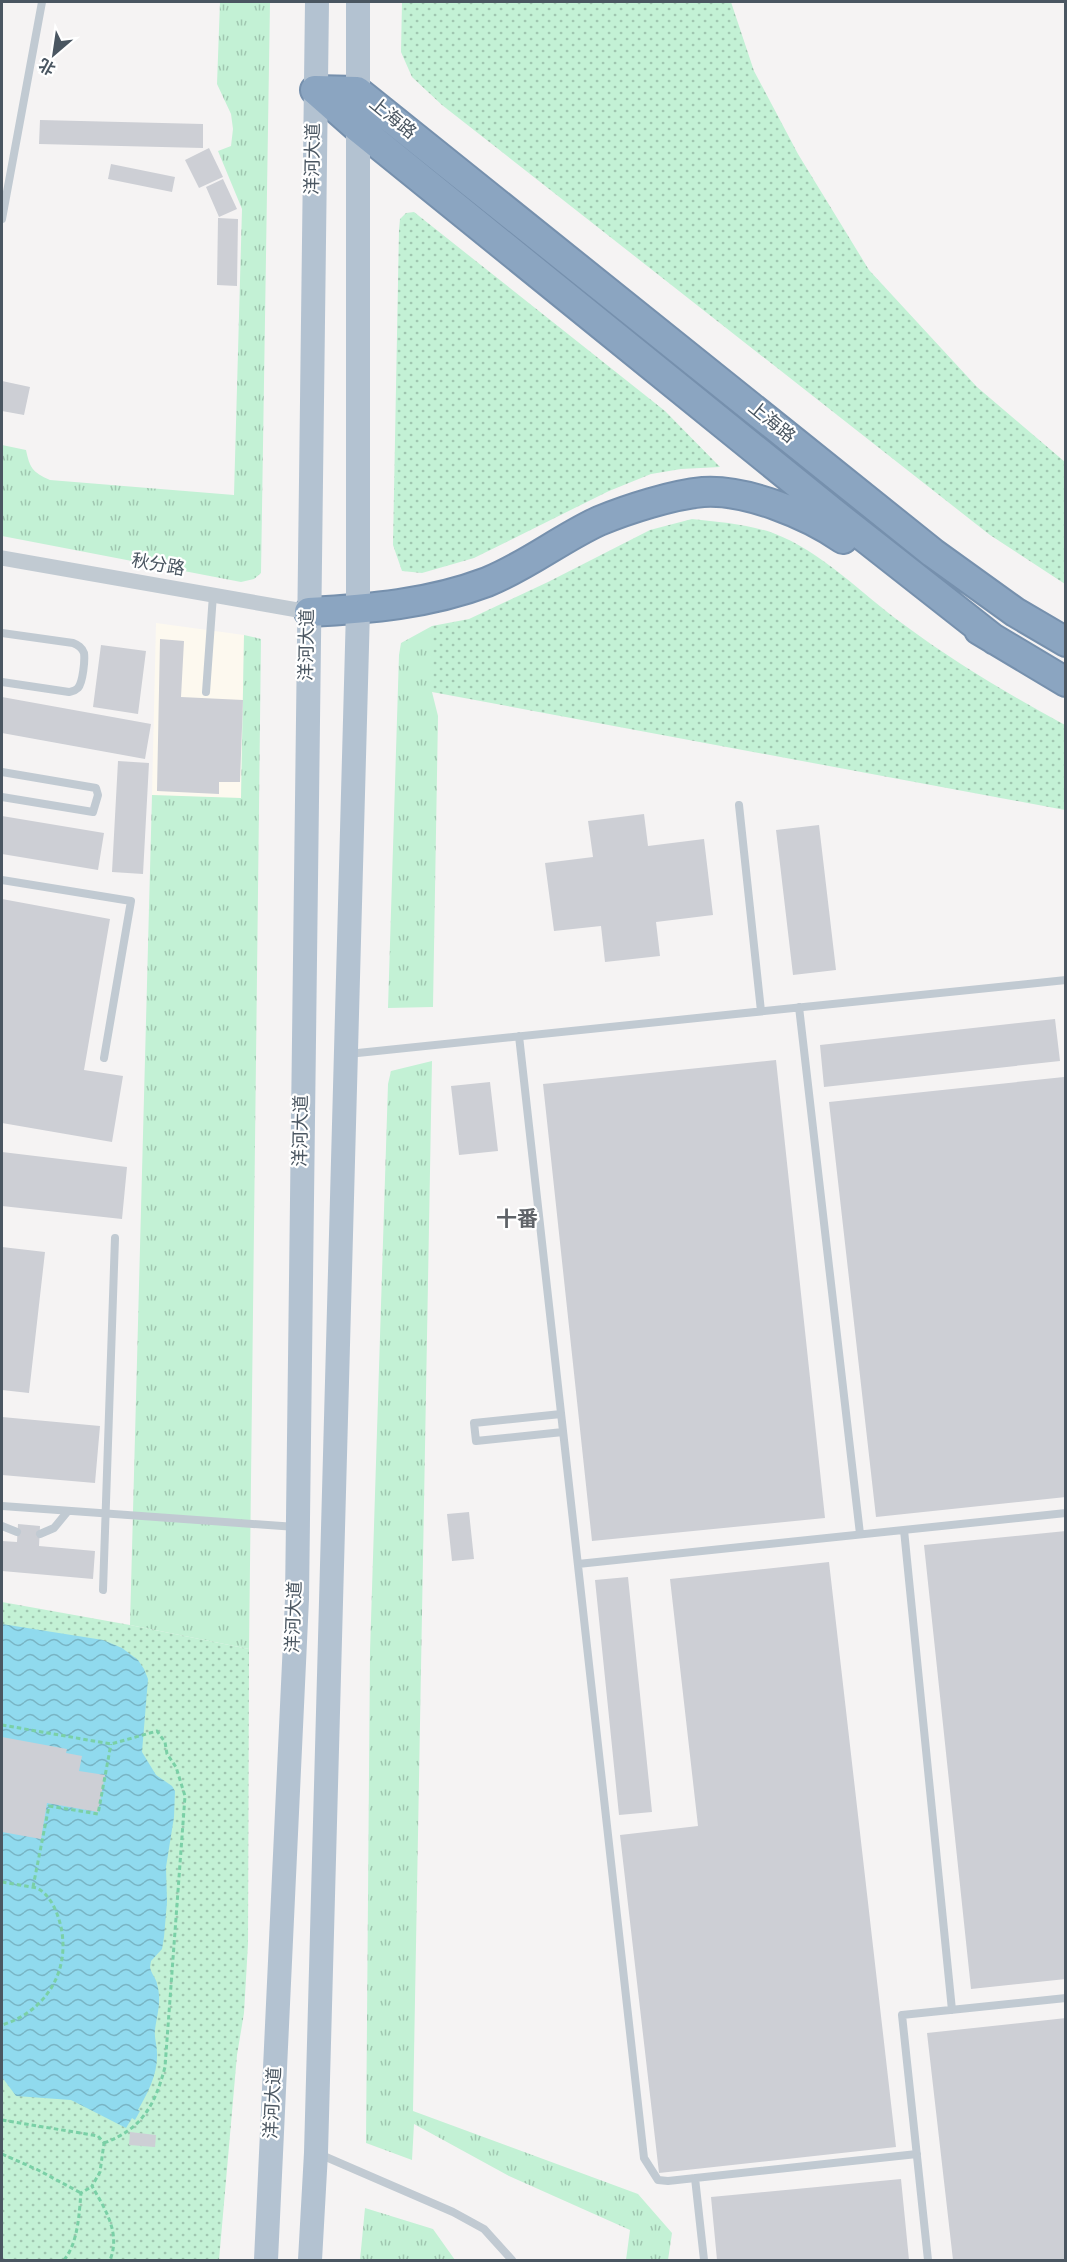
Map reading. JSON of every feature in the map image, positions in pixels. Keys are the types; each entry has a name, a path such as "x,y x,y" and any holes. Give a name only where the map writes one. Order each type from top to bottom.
{"highway":[{"name":"上海路","path":"315,90 357,92 933,554 1015,612 1065,642"},
{"name":"上海路","path":"315,90 357,127 831,511 995,640"},
{"name":"上海路","path":"309,612 387,607 431,598 487,582 528,562 598,522 669,498 705,492 750,498 780,507 825,526 995,640 1065,682"}],"main road":[{"name":"洋河大道","path":"266,2260 297,1599 317,2"},
{"name":"洋河大道","path":"310,2260 316,2152 358,610 358,2"}],"street":[{"name":"秋分路","path":"2,558 309,612"}],"lane":[{"path":"2,219 42,2"},
{"path":"206,692 213,596"},
{"path":"2,633 73,643 84,651 80,685 76,690 69,692 2,682"},
{"path":"2,772 96,788 98,795 93,812 2,797"},
{"path":"739,805 761,1011"},
{"path":"2,880 131,901 104,1058"},
{"path":"346,1054 1065,980"},
{"path":"799,1007 860,1534"},
{"path":"519,1036 644,2158 658,2180 668,2181 917,2154"},
{"path":"103,1590 115,1238"},
{"path":"561,1414 474,1423 476,1441 563,1432"},
{"path":"2,1506 298,1527"},
{"path":"40,1534 54,1528 68,1511"},
{"path":"578,1564 1065,1513"},
{"path":"2,1526 17,1532"},
{"path":"904,1530 952,2010"},
{"path":"928,2260 902,2015 1065,1998"},
{"path":"316,2152 453,2212 484,2229 512,2260"},
{"path":"695,2178 704,2260"}],"path":[{"path":"2,1725 111,1744 157,1731 165,1742 167,1754 182,1782 185,1796 165,2067 153,2102 143,2117 133,2128 104,2143"},
{"path":"33,1887 49,1806 98,1814 111,1744"},
{"path":"2,1882 43,1891 57,1912 63,1948 61,1965 48,1993 39,2005 26,2015 2,2025"},
{"path":"2,2120 98,2136 104,2143 100,2172 92,2186 81,2193"},
{"path":"2,2154 81,2193"},
{"path":"92,2186 107,2214 114,2234 110,2260"},
{"path":"64,2260 75,2237 81,2193"}],"shaded area":[{"path":"156,623 244,635 241,799 152,795"}],"green space":[{"path":"220,2 270,2 261,573 254,579 241,582 2,536 2,445 26,450 33,469 50,480 234,495 242,209 218,151 231,146 233,129 231,114 217,84"},
{"path":"402,2 731,2 754,71 798,154 869,270 977,387 1065,462 1065,584 990,535 442,105 412,77 401,52"},
{"path":"414,212 665,411 720,467 681,469 651,474 609,491 474,558 422,573 402,571 393,545 399,230 400,219 406,213"},
{"path":"692,519 753,527 791,541 841,574 942,652 1065,725 1065,810 432,692 432,626 469,619 650,530"},
{"path":"432,626 432,692 438,716 433,1007 388,1008 399,655 401,643"},
{"path":"244,635 261,639 249,1649 130,1625 152,795 241,798"},
{"path":"432,1061 413,2111 638,2194 672,2233 668,2260 626,2260 630,2230 509,2176 414,2124 412,2160 366,2143 370,1652 388,1084 391,1071"},
{"path":"2,1602 249,1649 248,1944 244,2013 237,2055 219,2260 2,2260"},
{"path":"365,2208 433,2229 455,2260 360,2260"}],"water":[{"path":"2,1624 103,1640 122,1648 138,1660 148,1679 142,1752 156,1775 172,1786 175,1791 174,1817 166,1867 167,1902 164,1937 162,1949 151,1961 150,1967 159,1996 155,2033 156,2068 149,2090 138,2110 140,2111 135,2120 132,2118 126,2128 71,2100 16,2096 2,2077"}],"building":[{"path":"40,120 203,124 203,148 39,144"},
{"path":"209,148 223,177 199,188 185,160"},
{"path":"111,164 175,177 172,192 108,179"},
{"path":"223,179 237,209 219,217 206,187"},
{"path":"218,218 238,219 237,286 217,285"},
{"path":"2,381 30,387 24,415 2,411"},
{"path":"160,639 184,641 181,697 243,700 240,782 219,782 219,794 157,791"},
{"path":"101,645 146,651 138,714 93,707"},
{"path":"2,697 151,724 145,759 2,733"},
{"path":"118,761 149,763 143,874 112,872"},
{"path":"644,814 648,846 704,839 713,915 656,922 660,956 605,962 601,926 554,931 545,863 593,857 588,821"},
{"path":"2,816 104,833 98,870 2,854"},
{"path":"819,825 836,970 793,975 776,830"},
{"path":"2,899 110,919 84,1070 123,1076 112,1142 2,1123"},
{"path":"1055,1019 1060,1061 824,1087 820,1045"},
{"path":"776,1060 825,1518 592,1541 543,1084"},
{"path":"1064,1077 1066,1497 876,1517 829,1102"},
{"path":"490,1082 498,1151 459,1155 451,1086"},
{"path":"2,1152 127,1167 122,1219 2,1206"},
{"path":"2,1247 45,1252 29,1393 2,1390"},
{"path":"2,1417 100,1426 95,1483 2,1475"},
{"path":"469,1512 474,1559 452,1561 447,1514"},
{"path":"18,1524 40,1526 39,1546 95,1551 93,1579 2,1571 2,1541 17,1542"},
{"path":"1066,1531 1066,1979 971,1989 924,1545"},
{"path":"829,1562 896,2147 659,2173 620,1835 698,1826 670,1579"},
{"path":"628,1577 652,1812 619,1815 595,1580"},
{"path":"2,1737 67,1749 66,1753 82,1756 79,1771 105,1775 98,1812 47,1803 41,1839 2,1832"},
{"path":"1066,2018 1066,2260 953,2260 927,2033"},
{"path":"130,2132 156,2135 155,2147 129,2145"},
{"path":"901,2179 909,2260 717,2260 711,2197"}],"district":[{"name":"十番","path":"517,1220"}]}
